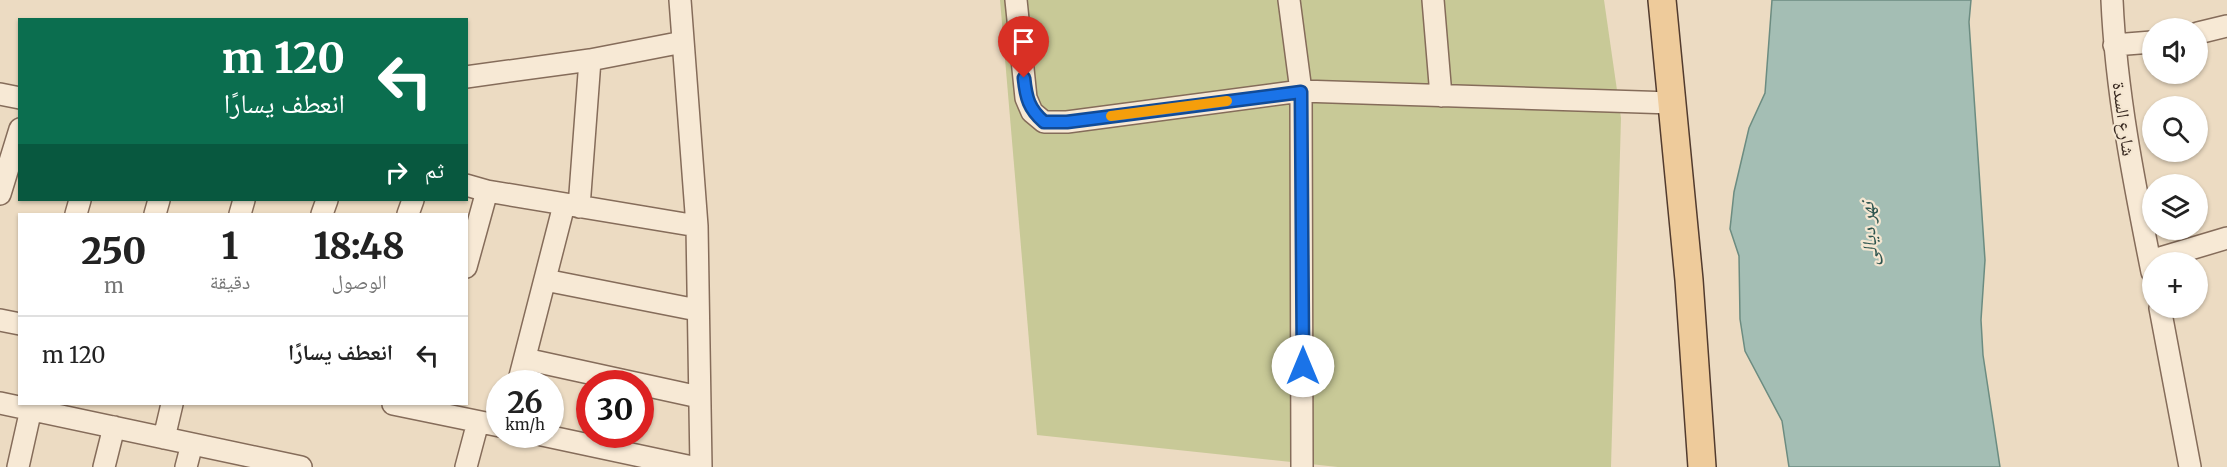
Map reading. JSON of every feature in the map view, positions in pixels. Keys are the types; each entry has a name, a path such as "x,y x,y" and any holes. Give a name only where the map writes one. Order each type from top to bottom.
{"main road":[{"path":"1662,0 1689,280 1702,467"}],"street":[{"path":"680,0 697,226 701,467"},
{"path":"1016,0 1026,98 1032,112 1044,122 1067,122 1301,92 1672,103"},
{"path":"1289,0 1301,92 1302,467"},
{"path":"1432,0 1441,96"},
{"name":"شارع السدة","path":"2112,0 2114,45 2130,159 2148,252"},
{"path":"2208,31 2227,26"},
{"path":"468,76 590,60 683,42"},
{"path":"2114,45 2142,43"},
{"path":"522,370 545,280 572,206 590,60"},
{"path":"0,94 18,98"},
{"path":"0,194 18,136"},
{"path":"468,253 477,188 697,226"},
{"path":"2190,252 2227,238"},
{"path":"545,280 697,310"},
{"path":"2162,318 2190,467"},
{"path":"0,320 18,324"},
{"path":"525,359 699,397"},
{"path":"0,403 192,444 264,463 301,467"},
{"path":"164,438 172,405"},
{"path":"405,405 430,407 486,423"},
{"path":"18,467 31,409"},
{"path":"466,467 478,422"},
{"path":"104,467 114,427"},
{"path":"564,440 692,467"},
{"path":"186,467 192,444"}],"green space":[{"path":"1000,0 1604,0 1621,118 1611,467 1338,467 1037,435"}],"water":[{"name":"نهر ديالى","path":"1772,0 1971,0 1969,22 1985,260 1981,320 1983,355 2000,467 1789,467 1782,421 1745,351 1740,319 1739,256 1730,229 1734,192 1749,128 1765,93"}],"slow traffic":[{"path":"1111,116 1227,101"}],"route":[{"path":"1024,78 1026,98 1032,112 1044,122 1067,122 1301,92 1303,366"}]}
